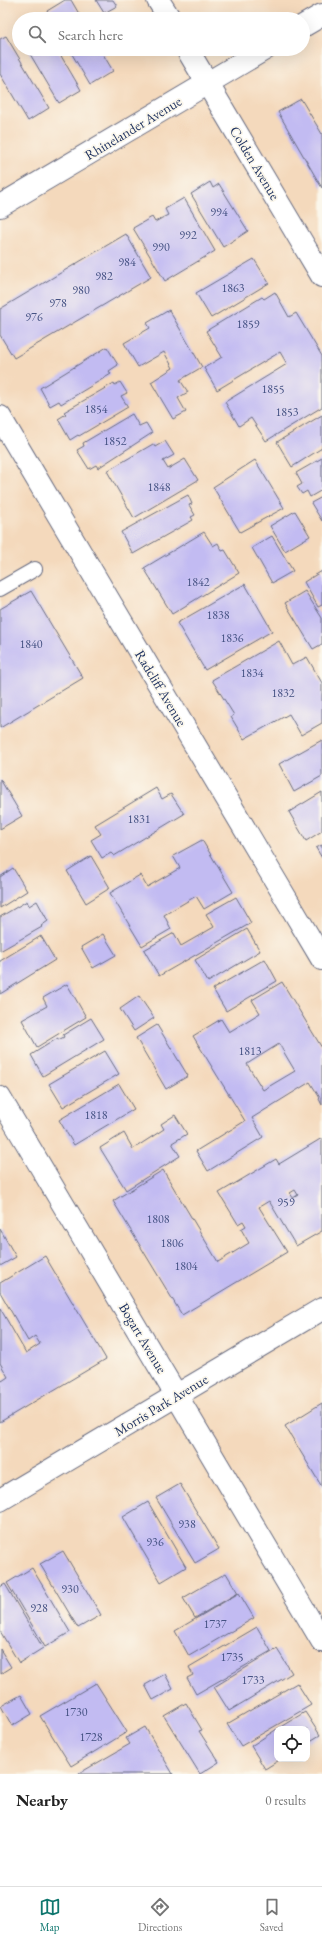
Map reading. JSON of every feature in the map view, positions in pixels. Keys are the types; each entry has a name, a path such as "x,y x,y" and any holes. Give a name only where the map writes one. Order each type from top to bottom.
{"street":[{"path":"158,0 166,12"},
{"path":"310,22 322,15"},
{"name":"Colden Avenue","path":"191,56 322,276"},
{"name":"Rhinelander Avenue","path":"0,206 253,56"},
{"name":"Radcliff Avenue","path":"0,417 322,959"},
{"name":"Bogart Avenue","path":"0,1098 178,1395 322,1641"},
{"name":"Morris Park Avenue","path":"0,1500 322,1309"}],"lane":[{"path":"0,589 36,569"}],"building":[{"path":"65,0 71,0 78,12 48,12"},
{"path":"96,0 113,0 117,6 103,12"},
{"path":"6,36 12,46 12,56 18,56 49,108 28,121 0,74 0,39"},
{"path":"31,56 61,56 81,90 59,103"},
{"path":"73,56 104,56 113,71 90,85"},
{"path":"301,99 322,134 322,188 278,112"},
{"path":"210,182 213,188 219,184 248,231 223,247 191,194"},
{"path":"184,198 215,251 165,281 133,228 152,217 155,222 168,215 165,209"},
{"path":"126,234 151,277 14,358 0,335 0,309"},
{"path":"254,259 269,283 211,318 196,293"},
{"path":"275,292 289,317 296,313 322,356 322,407 266,441 251,418 239,426 225,402 287,364 280,352 217,390 204,368 222,357 206,331 262,297 264,299"},
{"path":"169,310 202,367 180,380 188,392 178,398 186,412 173,419 151,382 173,368 164,352 138,367 124,343 150,328 147,323"},
{"path":"107,347 118,365 109,371 111,374 61,404 59,401 50,406 40,388"},
{"path":"120,382 127,393 121,396 128,407 70,440 58,419 66,414 64,412 114,383 115,385"},
{"path":"132,414 139,426 146,423 152,433 98,468 96,465 89,469 77,450 84,446 83,443"},
{"path":"322,415 322,448 292,467 277,442"},
{"path":"165,441 174,455 163,461 168,469 185,459 198,480 134,518 107,471 153,444 155,447"},
{"path":"322,458 322,490 310,497 307,491 302,494 297,487 302,484 296,473"},
{"path":"255,460 284,508 240,532 213,487"},
{"path":"188,495 192,504 189,505 195,515 191,517 193,520 133,554 121,532"},
{"path":"322,497 322,521 311,503"},
{"path":"295,511 310,536 285,551 270,526"},
{"path":"204,532 213,546 218,543 222,551 225,550 239,573 172,614 144,568"},
{"path":"272,536 293,571 272,583 252,548"},
{"path":"322,571 322,605 318,607 304,582"},
{"path":"245,584 272,631 205,670 177,623"},
{"path":"31,591 83,678 0,728 0,609"},
{"path":"305,591 322,618 322,644 313,649 285,603"},
{"path":"279,641 292,665 307,657 322,683 322,723 301,735 289,714 244,739 231,717 234,715 212,680"},
{"path":"322,740 322,776 294,792 279,764"},
{"path":"0,779 22,816 0,829"},
{"path":"156,788 162,799 171,794 184,814 114,856 111,853 102,858 91,840 101,834 95,825"},
{"path":"322,792 322,831 306,841 289,812"},
{"path":"202,840 233,892 204,909 196,896 164,915 171,929 142,946 110,893 140,875 147,887 180,868 173,856"},
{"path":"322,845 322,858 316,848"},
{"path":"91,856 110,888 86,903 67,871"},
{"path":"13,868 27,891 0,908 0,877"},
{"path":"236,897 251,923 159,976 144,950 174,933 181,946 214,927 206,914"},
{"path":"27,901 29,906 37,901 48,921 41,926 42,927 0,951 0,917"},
{"path":"247,929 260,951 208,982 195,960"},
{"path":"103,934 116,955 93,968 81,947"},
{"path":"41,936 55,960 0,994 0,961"},
{"path":"265,959 277,981 226,1011 213,989"},
{"path":"282,982 322,1048 322,1105 319,1099 320,1098 310,1082 252,1118 263,1137 208,1171 196,1151 245,1121 193,1036 221,1019 229,1032 260,1013 252,1000","holes":["279,1044 295,1071 263,1090 247,1064"]},
{"path":"67,984 86,1017 37,1047 22,1020 47,1006 43,998"},
{"path":"139,996 154,1018 134,1031 120,1009"},
{"path":"91,1018 104,1039 43,1076 31,1055 58,1038 58,1040 64,1037 63,1035"},
{"path":"157,1025 188,1076 166,1089 136,1038"},
{"path":"105,1051 119,1074 63,1107 49,1084"},
{"path":"119,1084 134,1109 74,1145 59,1120"},
{"path":"175,1115 187,1134 172,1143 180,1156 126,1190 100,1148 124,1133 133,1149 164,1129 161,1124"},
{"path":"322,1138 322,1231 296,1246 269,1201 259,1207 287,1252 182,1315 113,1201 163,1170 218,1262 249,1243 241,1229 246,1226 243,1221 238,1224 219,1193 276,1159 279,1164","holes":["295,1190 298,1195 293,1198 290,1193"]},
{"path":"0,1229 16,1257 0,1266"},
{"path":"45,1256 106,1359 0,1422 0,1377 2,1381 8,1377 0,1363 0,1308 26,1353 40,1344 35,1336 28,1341 0,1292 0,1283"},
{"path":"322,1403 322,1487 285,1426"},
{"path":"180,1484 219,1549 195,1563 156,1498"},
{"path":"148,1502 186,1567 161,1582 123,1517"},
{"path":"63,1551 101,1615 78,1628 40,1564"},
{"path":"32,1568 70,1632 45,1647 7,1583"},
{"path":"226,1573 238,1593 195,1618 183,1598"},
{"path":"5,1584 43,1648 19,1663 0,1631 0,1587"},
{"path":"239,1593 254,1618 189,1656 175,1631"},
{"path":"257,1627 271,1651 196,1694 187,1678 193,1675 189,1667"},
{"path":"0,1649 11,1667 0,1674"},
{"path":"277,1649 292,1673 229,1711 214,1687"},
{"path":"165,1674 173,1689 153,1700 145,1685"},
{"path":"96,1683 127,1732 71,1766 40,1716"},
{"path":"297,1683 311,1705 241,1746 227,1724"},
{"path":"21,1695 32,1714 12,1726 1,1706"},
{"path":"186,1703 202,1730 199,1731 219,1762 200,1774 164,1716"},
{"path":"305,1712 320,1735 310,1741 310,1726 282,1726"},
{"path":"145,1727 173,1774 78,1774 130,1744 126,1738"},
{"path":"274,1731 274,1762 276,1762 265,1769 251,1746"}]}
